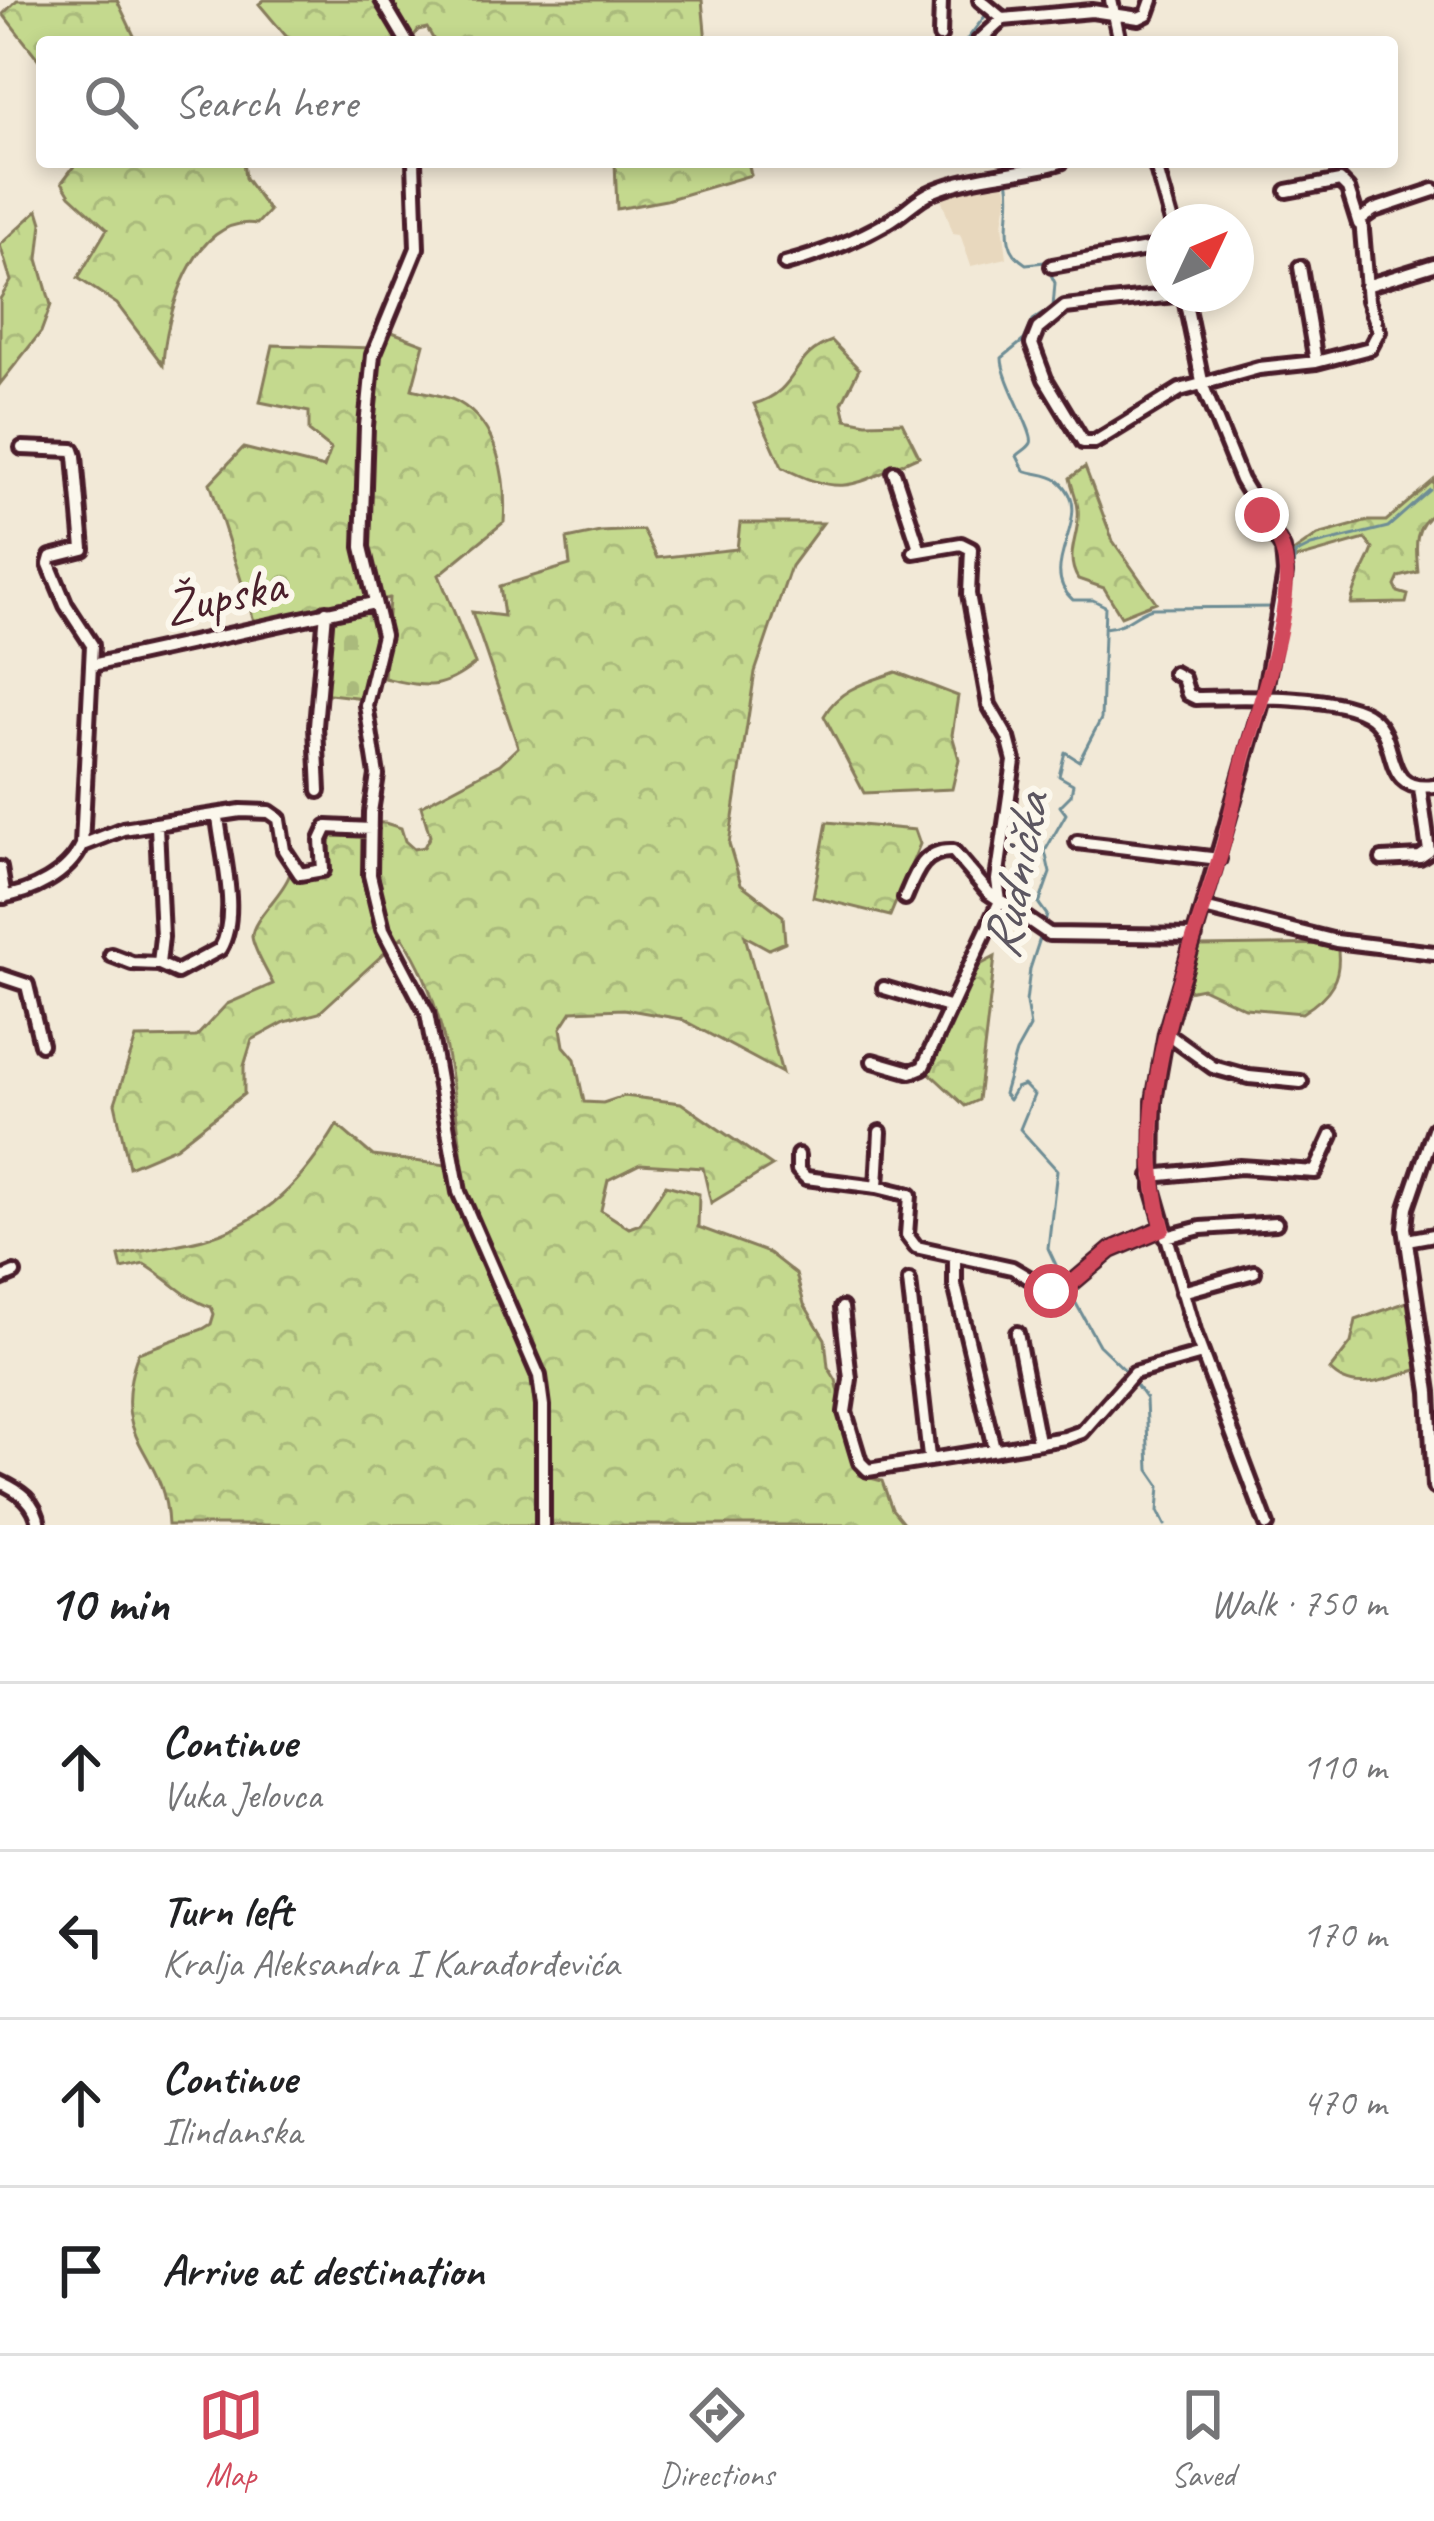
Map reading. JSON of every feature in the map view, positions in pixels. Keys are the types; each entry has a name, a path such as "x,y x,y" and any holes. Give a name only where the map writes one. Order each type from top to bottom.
{"street":[{"path":"382,0 403,36"},
{"path":"940,36 941,0"},
{"path":"1112,0 1118,36"},
{"path":"990,10 1092,11 1144,17 1152,0"},
{"path":"414,168 417,248 373,355 366,426 362,547 383,635 366,705 376,775 372,893 383,929 428,1013 458,1192 539,1376 544,1406 543,1525"},
{"path":"785,264 846,244 893,220 930,192 1037,168"},
{"path":"1157,168 1167,204"},
{"path":"1146,298 1065,308 1038,329 1033,344 1045,379 1080,440 1088,443 1175,392 1259,368 1366,350 1376,342 1378,331 1348,189 1340,182 1287,191"},
{"path":"1359,224 1374,210 1434,190"},
{"path":"1052,266 1146,249"},
{"path":"1366,286 1434,266"},
{"path":"1300,267 1316,362"},
{"path":"1187,312 1203,386 1241,480 1284,553 1282,606 1264,695 1166,1033 1156,1086 1151,1177 1202,1354 1267,1525"},
{"path":"0,868 3,897 42,884 75,860 82,845 92,665 92,645 66,604 50,564 51,557 83,549 74,450 22,448"},
{"path":"873,1061 918,1072 1000,902 997,880 1014,760 1008,738 989,705 969,594 972,554 961,544 917,551 894,472"},
{"name":"Župska","path":"92,665 374,603"},
{"path":"319,791 316,726 326,613"},
{"path":"1174,673 1196,698 1264,695 1370,716 1380,727 1400,778 1420,788 1434,786"},
{"path":"1382,859 1420,857 1429,851 1420,788"},
{"path":"82,845 123,830 241,812 275,814 284,850 300,874 323,870 321,840 327,827 371,829"},
{"path":"111,955 177,972 215,954 225,943 227,899 218,817"},
{"path":"157,826 159,964"},
{"path":"1077,842 1219,859"},
{"path":"905,898 917,870 940,850 952,851 1000,902 1044,932 1195,936"},
{"path":"1204,908 1336,940 1434,953"},
{"path":"0,976 27,985 41,1044"},
{"path":"884,988 949,1007"},
{"path":"1166,1033 1226,1072 1301,1082"},
{"path":"1434,1129 1406,1208 1429,1392 1434,1486"},
{"path":"878,1186 880,1132"},
{"path":"1151,1177 1240,1168 1316,1172 1332,1135"},
{"path":"798,1155 798,1171 806,1178 878,1186 910,1195 908,1241 955,1257 1012,1268 1044,1288 1065,1286 1111,1250 1165,1233 1276,1223"},
{"path":"1407,1240 1434,1235"},
{"path":"955,1257 955,1285 994,1448"},
{"path":"1182,1292 1254,1272"},
{"path":"0,1279 14,1273"},
{"path":"909,1281 929,1457"},
{"path":"842,1308 850,1379 845,1412 860,1462 868,1470 1082,1432 1131,1375 1202,1354"},
{"path":"1016,1333 1038,1441"},
{"path":"0,1482 26,1498 35,1508 39,1525"}],"shaded area":[{"path":"1004,179 1008,193 1003,224 1007,258 971,266 939,192"}],"green space":[{"path":"17,0 117,0 134,36 36,36 36,56 3,14"},
{"path":"264,0 702,0 705,36 432,36 427,28 414,36 286,36 259,4"},
{"path":"72,168 244,168 245,178 269,211 257,224 235,225 216,235 200,251 177,297 163,365 117,304 78,278 107,229 62,182"},
{"path":"615,168 749,168 751,175 617,209"},
{"path":"38,210 42,223 38,259 51,305 41,332 0,384 0,299 11,281 0,245"},
{"path":"384,329 424,344 412,389 453,400 472,412 491,439 502,472 504,522 439,575 475,664 432,685 384,678 389,598 255,624 210,483 243,448 324,468 331,449 309,431 309,412 260,402 273,345 374,348"},
{"path":"832,341 859,369 842,403 846,419 902,422 919,456 852,484 822,483 782,467 754,404 780,390 808,355"},
{"path":"1085,467 1113,541 1156,602 1121,616 1104,588 1078,579 1074,570 1078,509 1070,478"},
{"path":"1434,480 1434,513 1417,539 1418,572 1399,577 1395,586 1408,595 1406,603 1351,604 1373,549 1365,539 1292,560 1290,554 1318,535 1368,521 1386,521"},
{"path":"740,523 823,523 791,566 755,672 729,844 741,884 783,916 785,942 769,949 745,936 782,1073 681,1019 624,1009 572,1011 561,1028 564,1046 575,1059 584,1102 603,1103 624,1096 681,1103 772,1166 711,1203 703,1168 640,1164 608,1180 601,1210 629,1228 640,1224 666,1185 699,1194 698,1227 769,1253 796,1274 804,1304 825,1339 828,1367 836,1380 859,1475 882,1481 892,1509 905,1525 168,1525 158,1478 133,1427 130,1384 138,1353 203,1329 214,1314 211,1307 144,1264 122,1269 119,1256 203,1239 246,1222 282,1196 337,1125 373,1156 454,1166 462,1158 438,1014 402,937 319,1013 285,1022 252,1040 244,1066 244,1094 176,1147 129,1167 115,1103 136,1038 196,1037 227,1004 273,984 255,948 253,931 289,876 329,871 331,821 385,823 401,828 414,849 424,847 430,836 421,806 500,764 518,747 472,612 504,616 500,586 570,565 567,539 643,530 657,558 737,549"},
{"path":"371,607 375,641 364,698 321,693 328,615"},
{"path":"896,672 958,696 952,735 959,759 952,789 864,793 824,716 846,692"},
{"path":"827,822 915,830 920,844 890,916 813,897"},
{"path":"1337,944 1333,984 1302,1013 1245,1008 1202,988 1187,991 1200,946"},
{"path":"995,957 978,1100 965,1106 923,1067 965,973"},
{"path":"1410,1301 1423,1368 1362,1384 1330,1370 1351,1343 1356,1320"}],"waterway":[{"name":"Rudnička","path":"970,36 989,11"},
{"name":"Rudnička","path":"1008,180 1011,247 1026,264 1045,262 1055,283 1053,307 1033,320 1024,340 1002,358 1031,438 1017,456 1024,470 1055,478 1070,494 1073,509 1060,571 1063,586 1073,600 1093,600 1105,606 1101,719 1079,761 1065,752 1059,776 1073,784 1071,795 1060,806 1066,814 1045,851 1050,873 1039,904 1047,915 1045,923"},
{"path":"1286,607 1295,554 1388,527 1430,490"},
{"path":"1104,628 1152,608 1277,607"},
{"name":"Rudnička","path":"1042,932 1030,969 1026,1002 1030,1027 1016,1052 1004,1094 1009,1100 1024,1085 1034,1095 1020,1129 1057,1170 1048,1248 1063,1280"},
{"name":"Rudnička","path":"1068,1289 1099,1345 1128,1373"},
{"name":"Rudnička","path":"1133,1381 1146,1399 1149,1470 1160,1486 1158,1511 1165,1525"}],"route":[{"path":"1051,1291 1071,1284 1111,1250 1163,1228 1151,1177 1156,1086 1166,1033 1230,821 1281,611 1285,556 1262,515"}]}
